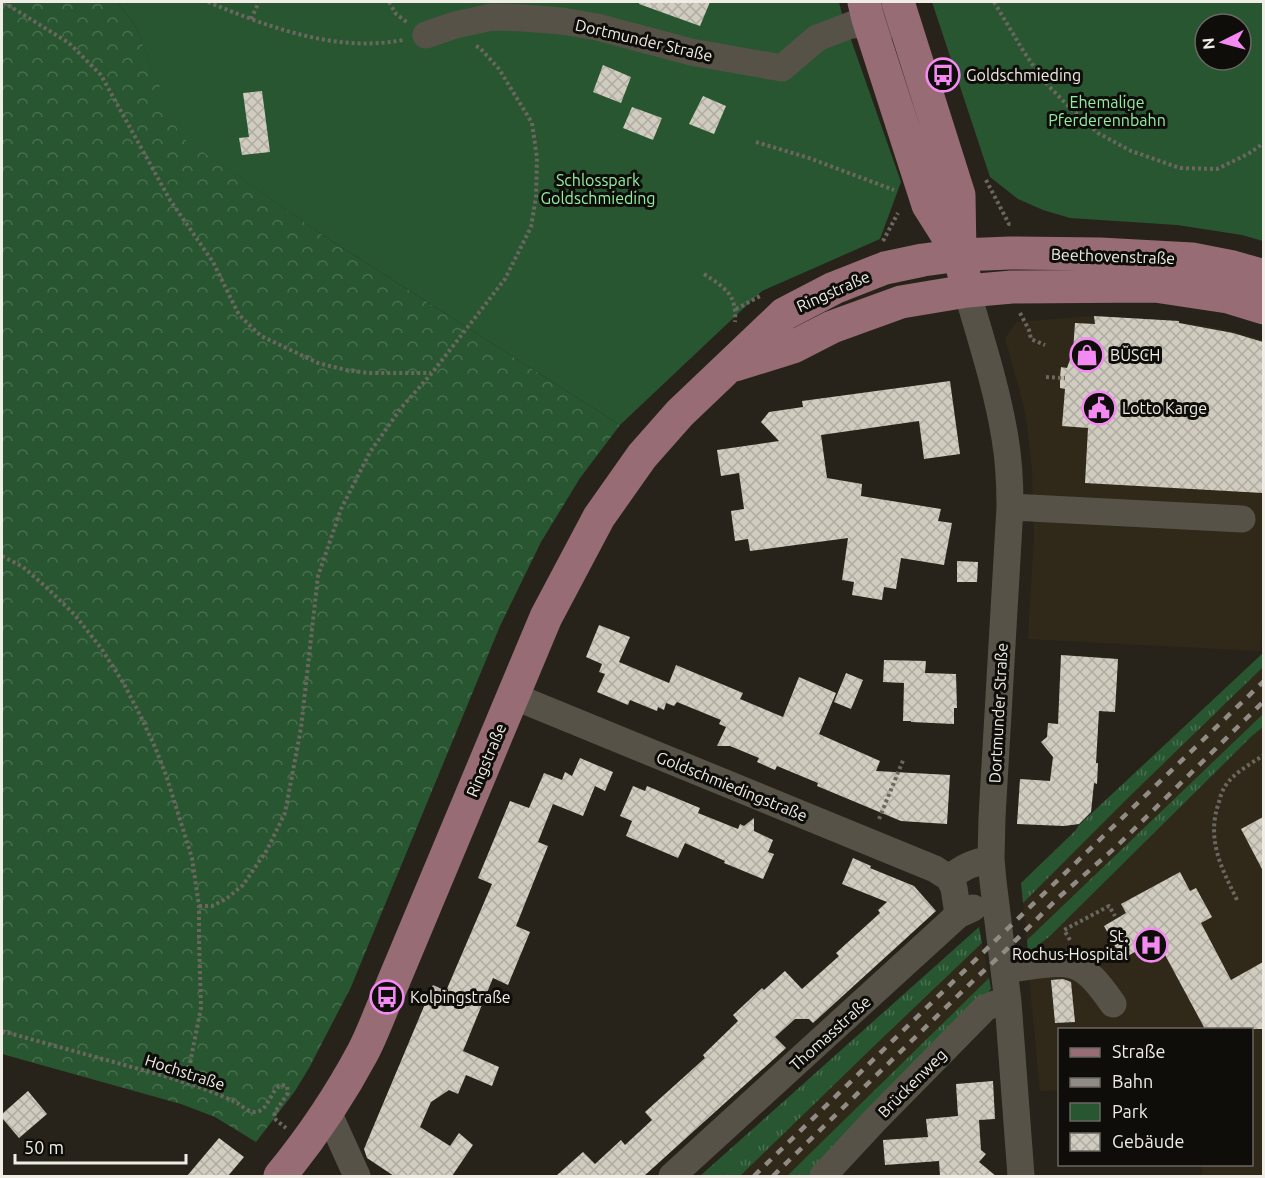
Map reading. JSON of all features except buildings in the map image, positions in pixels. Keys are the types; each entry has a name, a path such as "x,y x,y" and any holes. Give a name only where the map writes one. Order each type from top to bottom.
{"main road":[{"name":"Dortmunder Straße","path":"901,13 959,195 960,255 967,291"},
{"name":"Dortmunder Straße","path":"865,23 928,205 960,255"},
{"name":"Beethovenstraße","path":"960,255 1010,253 1192,259 1263,276"},
{"name":"Ringstraße","path":"280,1176 328,1112 364,1051 546,617 599,517 642,456 680,413 784,314 834,288 885,268 960,255"},
{"name":"Beethovenstraße","path":"967,291 1012,287 1155,286 1228,297 1263,308"},
{"name":"Ringstraße","path":"727,367 793,347 832,327 901,302 967,291"}],"street":[{"path":"865,23 901,13"},
{"name":"Dortmunder Straße","path":"426,35 455,25 492,17 552,20 597,27 690,52 782,68 818,38 865,23"},
{"name":"Dortmunder Straße","path":"967,291 999,404 1009,475 1010,507 992,818 992,859 995,903 1008,1002 1021,1176"},
{"path":"1010,507 1242,519"},
{"name":"Goldschmiedingstraße","path":"513,696 942,873"},
{"path":"958,915 954,888 942,873 962,868 973,862 992,859"},
{"name":"Thomasstraße","path":"672,1176 958,915 972,908 995,903"},
{"path":"1004,970 1060,963 1071,964 1080,968 1098,984 1113,1004"},
{"name":"Brückenweg","path":"822,1176 985,1008 1008,1002"},
{"path":"328,1112 357,1176"}],"path":[{"path":"3,2 69,43 101,75 170,200 213,262 239,315 261,336 318,363 346,370 369,373 432,373"},
{"path":"208,2 297,34 343,41 384,43 426,35"},
{"path":"251,19 259,2"},
{"path":"994,2 1044,81 1098,133 1131,151 1180,168 1217,169 1248,154 1263,143"},
{"path":"199,906 212,906 226,899 243,885 267,850 285,813 301,728 318,576 341,509 370,452 401,408 432,373 505,279 531,227 536,196 537,158 532,123 499,69 480,48 472,43"},
{"path":"756,142 809,158 898,191"},
{"path":"882,242 898,213"},
{"path":"704,274 728,291 736,309 735,327"},
{"path":"1019,313 1029,330 1031,339 1045,345"},
{"path":"1046,377 1065,378"},
{"path":"2,556 23,567 74,614 101,648 124,684 155,747 166,776 192,858 199,906 201,1008 190,1063 183,1082"},
{"path":"1237,900 1221,868 1213,840 1215,812 1224,788 1238,773 1263,755"},
{"path":"869,842 904,758"},
{"path":"1071,964 1074,949 1064,930 1109,906 1115,916"},
{"name":"Hochstraße","path":"2,1031 183,1082 255,1112 264,1109 280,1085 284,1084 287,1086 288,1094 274,1117 293,1133"}],"shaded area":[{"path":"1094,316 1167,320 1223,329 1263,340 1264,604 1260,651 1028,639 1034,538 1032,469 1023,403 1005,338 1017,322"},
{"path":"1263,667 1263,714 1027,940 1023,903"},
{"name":"St. Rochus-Hospital","path":"1263,727 1263,1176 1202,1176 1202,1166 1253,1166 1253,1028 1058,1028 1058,1090 1040,1091 1027,954 1049,937"},
{"path":"982,943 989,978 787,1176 740,1176 872,1048"}],"green space":[{"path":"2,2 116,2 134,23 181,136 327,238 620,425 580,478 541,542 500,626 351,987 295,1091 256,1142 215,1117 181,1104 2,1054"},
{"name":"Schlosspark Goldschmieding","path":"116,2 839,2 901,182 880,239 762,291 620,425 327,238 180,136 134,23"},
{"name":"Ehemalige Pferderennbahn","path":"932,2 1263,2 1263,241 1242,235 1177,225 1070,218 1018,199 990,177"},
{"path":"1263,653 1263,667 1023,903 1021,883 1079,825"},
{"path":"1263,714 1263,727 1049,937 1028,953 1027,940"},
{"path":"979,927 982,943 740,1176 700,1176"},
{"path":"989,978 991,989 815,1176 787,1176"}],"railway":[{"path":"754,1176 1264,681"},
{"path":"773,1176 1058,898 1117,846 1264,701"}],"place":[{"name":"Goldschmieding","path":"943,75"},
{"name":"BÜSCH","path":"1087,355"},
{"name":"Lotto Karge","path":"1099,408"},
{"name":"St. Rochus-Hospital","path":"1151,945"},
{"name":"Kolpingstraße","path":"387,997"}]}
